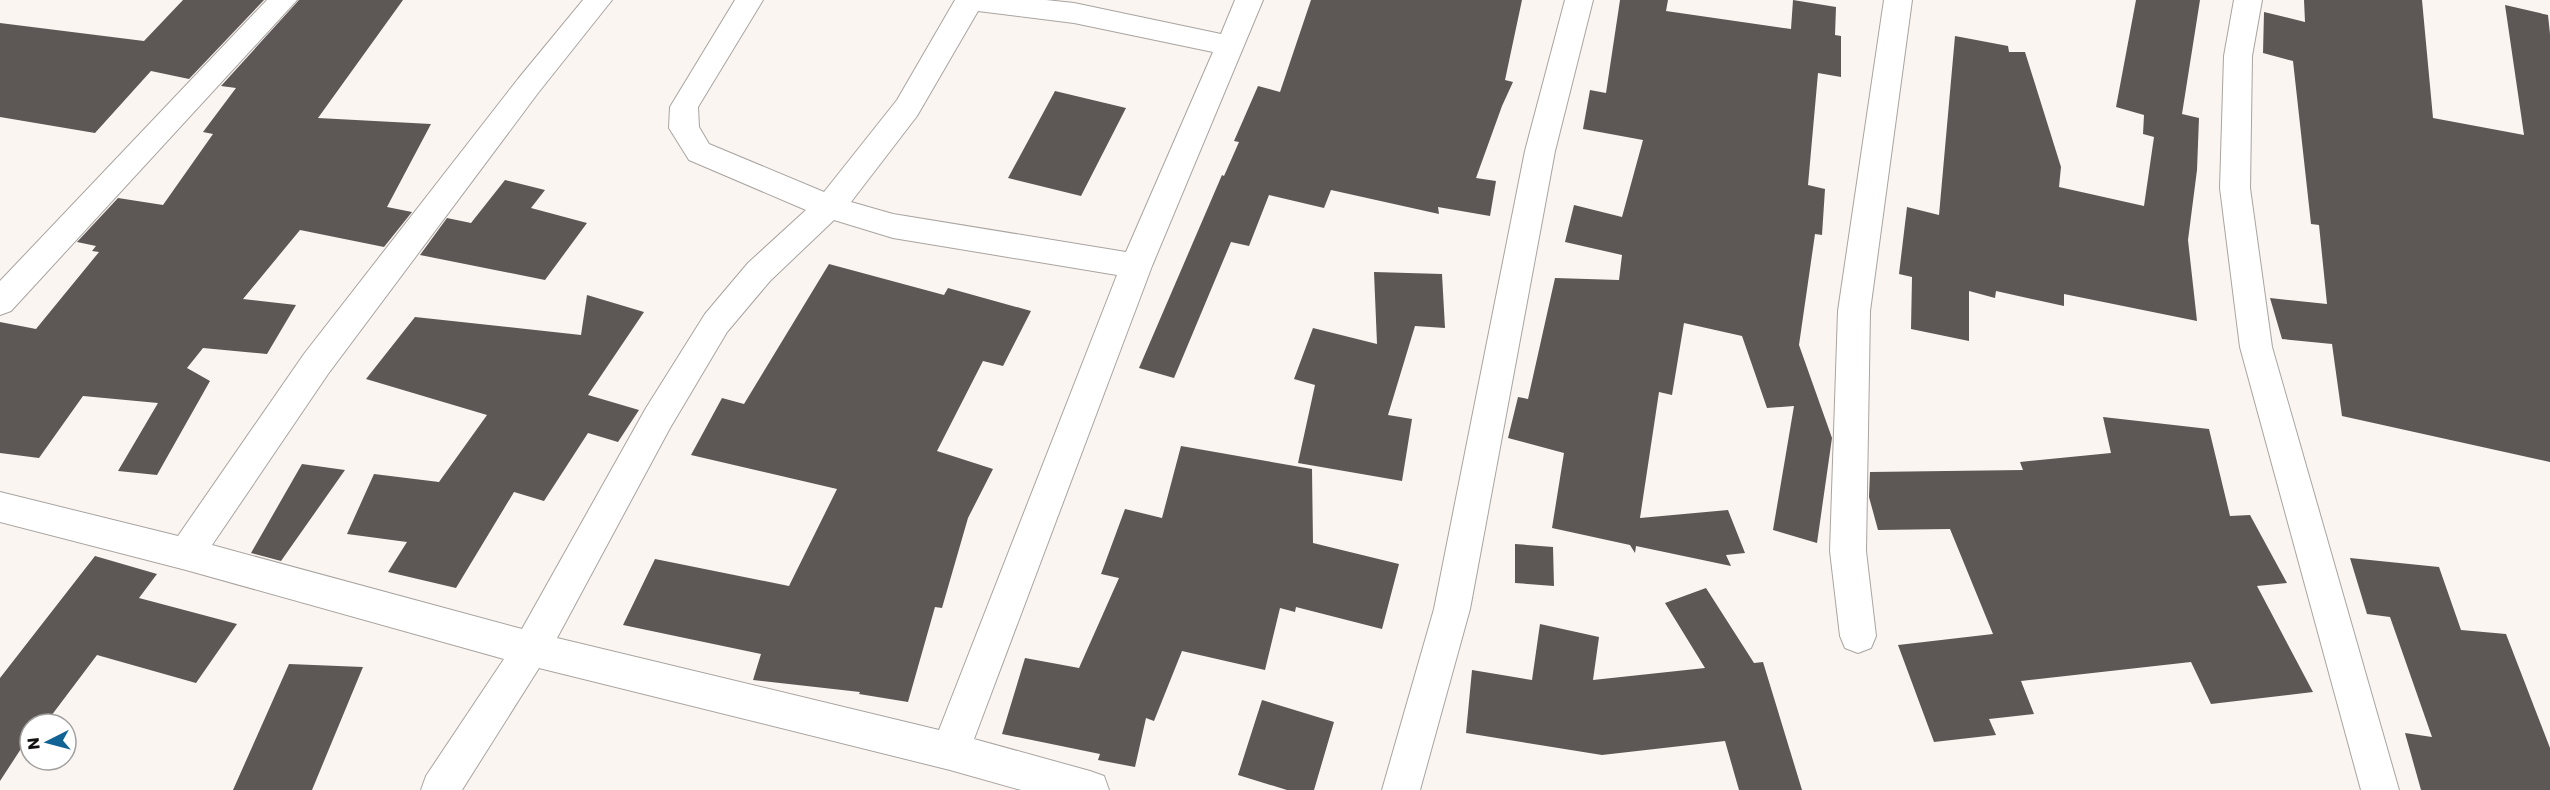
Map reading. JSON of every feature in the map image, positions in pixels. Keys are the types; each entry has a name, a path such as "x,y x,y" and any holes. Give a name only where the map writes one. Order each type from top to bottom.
{"street":[{"path":"0,302 284,0"},
{"path":"186,554 316,364 528,86 598,0"},
{"path":"749,0 684,107 684,128 699,152 829,207 893,226 1136,266"},
{"path":"440,790 531,649 658,418 716,323 759,272 829,207 853,180 907,108 970,0 1074,13 1229,46"},
{"path":"950,751 1136,266 1249,0"},
{"path":"1401,790 1452,609 1540,151 1578,0"},
{"path":"1858,636 1848,551 1854,310 1898,0"},
{"path":"2248,0 2238,56 2235,188 2256,348 2380,790"},
{"path":"0,507 186,554 531,649 950,751 1090,790"}],"building":[{"path":"183,0 264,0 189,79 151,71 95,133 0,117 0,23 144,41"},
{"path":"299,0 403,0 318,118 431,124 387,207 412,212 384,247 300,230 243,299 296,305 267,354 203,348 187,368 210,381 157,475 118,471 158,403 83,396 39,458 0,453 0,322 36,329 99,252 92,251 96,246 77,242 118,198 163,205 213,134 203,132 236,88 221,86"},
{"path":"1311,0 1522,0 1505,80 1513,82 1476,178 1496,181 1490,216 1438,207 1439,214 1331,190 1324,208 1269,195 1249,246 1231,242 1174,378 1139,368 1222,175 1224,176 1239,142 1234,141 1258,86 1280,92"},
{"path":"1620,0 1668,0 1666,11 1791,29 1793,0 1836,7 1835,35 1841,36 1841,77 1818,73 1808,185 1825,189 1822,235 1815,234 1799,345 1832,438 1817,543 1773,530 1794,406 1767,408 1742,336 1684,323 1672,395 1659,392 1640,518 1728,510 1745,553 1726,555 1731,566 1636,546 1635,553 1630,545 1552,528 1564,453 1508,438 1518,397 1528,399 1555,278 1619,280 1622,255 1565,242 1574,205 1622,217 1643,140 1583,129 1590,90 1606,93"},
{"path":"2136,0 2200,0 2182,114 2199,118 2197,170 2188,240 2197,321 2064,294 2064,306 1996,291 1995,298 1969,291 1969,341 1911,329 1912,277 1899,274 1907,207 1939,215 1955,36 2008,46 2009,52 2025,52 2061,167 2059,187 2144,206 2154,137 2143,134 2144,115 2116,107"},
{"path":"2304,0 2422,0 2433,118 2524,135 2505,5 2548,15 2550,34 2550,462 2342,416 2332,344 2282,339 2270,298 2327,304 2319,225 2311,224 2293,61 2263,53 2264,12 2305,22"},
{"path":"1055,91 1126,108 1081,196 1008,178"},
{"path":"505,180 545,190 531,208 587,223 545,280 420,255 447,218 471,223"},
{"path":"829,264 944,295 948,288 1031,311 1003,366 983,361 937,451 993,469 968,518 942,608 935,607 908,702 859,694 860,692 753,680 761,654 623,625 655,559 789,586 837,489 691,455 722,398 744,404"},
{"path":"1374,272 1442,274 1445,328 1415,326 1388,415 1412,419 1402,481 1298,463 1315,385 1294,379 1313,328 1377,344"},
{"path":"587,295 644,312 588,395 639,410 618,442 588,433 544,501 514,492 456,588 388,572 407,542 347,534 374,474 439,482 487,415 366,379 415,317 581,335"},
{"path":"2103,417 2209,429 2230,516 2250,515 2287,583 2257,586 2313,692 2211,704 2191,662 2021,681 2034,714 1989,719 1996,735 1934,742 1898,645 1993,634 1950,529 1878,530 1869,497 1870,472 2023,470 2020,462 2111,453"},
{"path":"1181,446 1312,469 1313,543 1399,564 1382,629 1296,607 1295,612 1280,608 1265,670 1182,651 1154,721 1146,718 1135,767 1098,760 1100,754 1002,734 1025,658 1079,668 1119,578 1101,574 1125,509 1162,518"},
{"path":"302,464 345,470 281,561 251,553"},
{"path":"1515,544 1553,547 1554,586 1515,583"},
{"path":"95,556 157,574 139,598 237,624 196,683 97,655 54,712 18,712 18,753 0,781 0,678"},
{"path":"2350,558 2439,567 2461,630 2506,634 2550,748 2550,790 2421,790 2405,733 2432,737 2390,617 2367,614"},
{"path":"1706,588 1754,663 1763,662 1802,790 1739,790 1725,741 1602,755 1466,733 1472,670 1532,680 1540,624 1599,637 1593,680 1705,668 1665,603"},
{"path":"289,664 363,667 312,790 233,790"},
{"path":"1262,700 1334,722 1314,790 1287,790 1238,775"}]}
